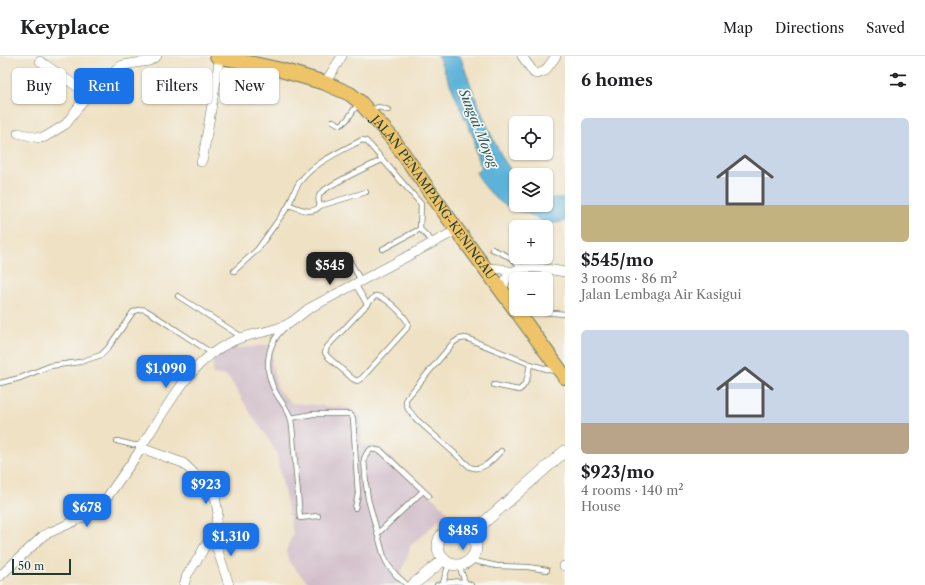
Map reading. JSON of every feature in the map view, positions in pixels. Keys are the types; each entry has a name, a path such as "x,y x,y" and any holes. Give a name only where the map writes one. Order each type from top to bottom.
{"main road":[{"name":"JALAN PENAMPANG-KENINGAU","path":"219,56 281,70 325,83 350,94 365,107 392,138 563,375"}],"street":[{"path":"118,68 157,56"},
{"path":"201,162 219,56"},
{"path":"325,83 342,56"},
{"path":"522,56 534,73 537,74 545,71 556,56"},
{"path":"40,61 74,84"},
{"path":"18,133 39,138 45,137 66,124 81,104"},
{"path":"0,576 44,535 91,514 108,496 180,388 200,364 222,347 242,337 288,324 308,309 457,230"},
{"path":"485,268 502,269 511,272 533,268 565,272"},
{"path":"502,291 505,281 509,275"},
{"path":"142,447 182,463 200,478 214,498 218,513 213,536 187,575 184,585"},
{"path":"472,533 565,451"},
{"path":"455,527 467,529 472,533 476,544 474,555 470,560 465,563 451,562 440,554 439,542 440,537 444,532 455,527"},
{"path":"213,536 229,585"},
{"path":"413,585 451,562"}],"lane":[{"path":"333,121 340,125 345,123 354,108 380,106 388,110"},
{"path":"234,271 257,250 289,205 295,190 304,176 332,155 362,140 366,141 370,145 420,204 420,229 433,242"},
{"path":"320,206 318,198 323,191 382,160"},
{"path":"289,205 308,212 316,210 320,206 366,192"},
{"path":"420,204 433,196"},
{"path":"383,249 420,229"},
{"path":"492,248 515,260 519,263 522,269"},
{"path":"348,258 367,304"},
{"path":"178,296 242,337"},
{"path":"375,296 379,296 404,317 408,323 407,328 362,378 358,380 352,379 325,353 327,347 367,304 375,296"},
{"path":"0,383 20,378 50,366 80,362 101,355 108,348 133,312 140,309 144,309 149,312 213,354"},
{"path":"553,313 565,314"},
{"path":"288,324 277,334 271,345 268,357 268,367 270,379 275,392 291,418 300,518 318,516"},
{"path":"501,451 483,468 474,469 470,467 416,419 406,404 406,399 454,343 462,338 466,338 530,364 563,375"},
{"path":"494,385 519,390 526,382 530,364"},
{"path":"291,418 313,414 350,414 354,418 358,494 355,508"},
{"path":"117,442 142,447"},
{"path":"407,585 388,565 378,534 368,499 366,484 364,459 368,451 374,449 380,451 429,496"},
{"path":"378,534 423,491"},
{"path":"470,560 497,566 528,567 547,570"},
{"path":"451,562 465,583"},
{"path":"444,584 451,562"},
{"path":"437,585 465,583 471,585"}],"shaded area":[{"path":"274,345 272,366 278,390 292,403 349,408 361,417 361,445 380,448 448,512 411,545 401,575 395,585 311,585 290,564 286,551 293,533 276,452 231,381 226,376 213,374 213,358 221,352 229,349"}],"water":[{"name":"Sungai Moyog","path":"438,56 460,56 491,134 509,168 509,208 487,189 476,172 482,168 476,155 475,141"},
{"path":"553,198 565,198 565,221 553,223 553,220 541,220 524,212 553,212"}]}
